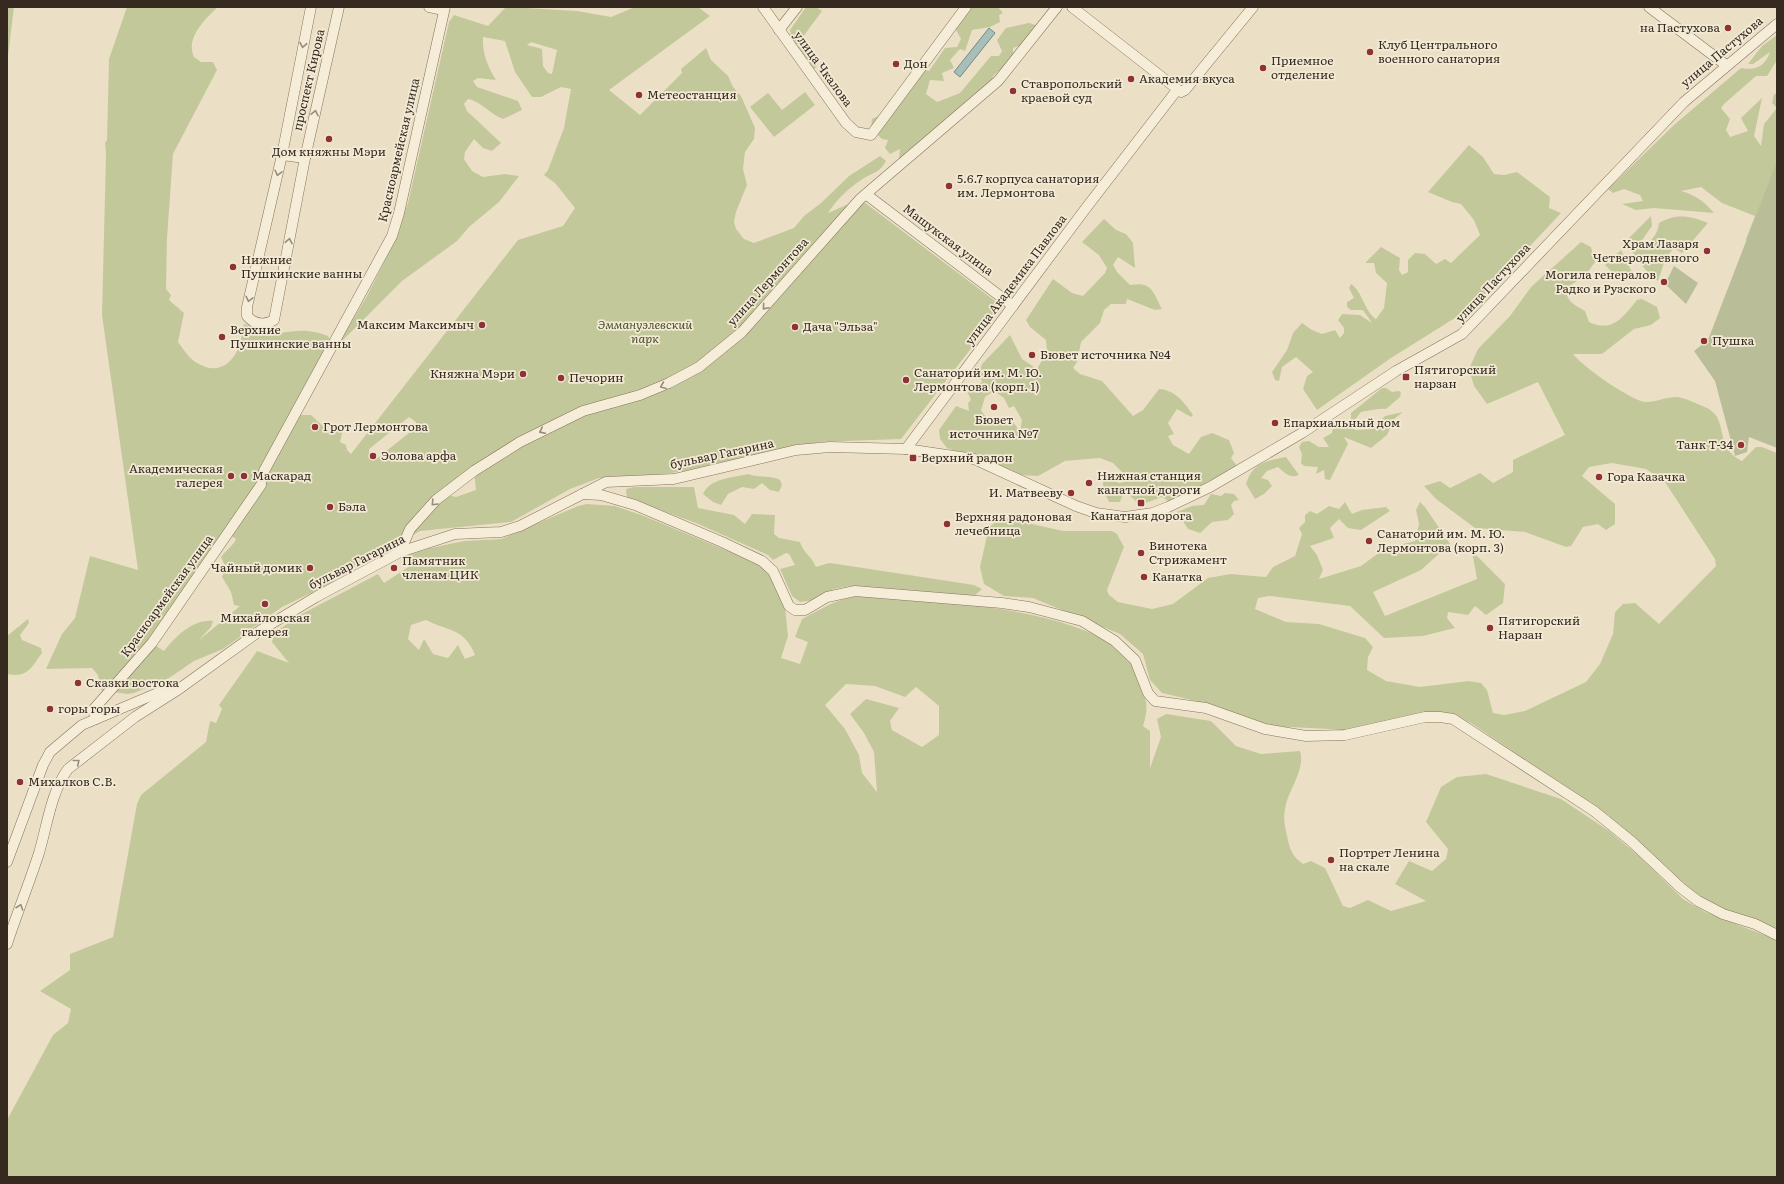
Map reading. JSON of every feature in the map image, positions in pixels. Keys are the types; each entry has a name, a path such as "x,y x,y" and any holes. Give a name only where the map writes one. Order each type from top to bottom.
{"street":[{"name":"проспект Кирова","path":"311,7 282,155 247,307 247,316 249,319 262,324 274,320 304,158 339,7"},
{"name":"Красноармейская улица","path":"96,720 93,710 152,643 262,483 264,471 392,236 401,205 444,9 429,7"},
{"name":"улица Чкалова","path":"763,7 846,123 856,132 871,136 966,7"},
{"path":"779,30 797,7"},
{"name":"улица Лермонтова","path":"400,552 410,529 436,500 474,471 520,442 583,411 640,395 669,383 699,367 742,332 860,199 867,195 998,81 1057,7"},
{"path":"1072,7 1181,90"},
{"name":"улица Академика Павлова","path":"906,449 1086,208 1181,90 1253,7"},
{"path":"1649,7 1726,65"},
{"name":"улица Пастухова","path":"1113,516 1131,517 1153,513 1210,487 1302,433 1396,371 1462,334 1595,196 1652,134 1698,88 1777,24"},
{"path":"282,155 304,158"},
{"name":"Машукская улица","path":"867,195 1013,306"},
{"name":"бульвар Гагарина","path":"7,944 38,855 62,777 76,761 135,717 204,671 261,630 316,597 400,552 455,534 501,532 514,528 606,482 674,479 796,450 830,447 906,449 974,459 1076,506 1113,516"},
{"path":"580,494 601,495 635,505 762,560 773,571 789,606 795,610 805,610 827,597 855,591 1029,607 1082,621 1115,641 1135,660 1148,693 1155,701 1206,708 1265,729 1306,736 1345,735 1425,717 1453,719 1594,811 1631,841 1681,888 1698,900 1723,914 1754,924 1777,935"},
{"name":"бульвар Гагарина","path":"7,862 43,765 50,752 82,725 159,694 204,671"}],"green space":[{"path":"7,7 14,7 7,64"},
{"name":"Эммануэлевский парк","path":"127,7 218,7 198,29 192,43 194,57 201,62 213,62 217,70 173,154 167,238 166,289 171,295 169,300 184,313 178,342 193,360 205,367 216,368 226,365 234,357 240,345 244,324 273,333 304,331 315,332 328,336 330,341 293,415 311,415 329,432 343,429 340,442 346,445 347,450 351,454 518,240 563,226 575,208 555,183 544,175 548,170 564,128 571,89 561,87 541,97 532,97 515,72 505,41 483,37 483,49 486,60 496,80 478,78 473,81 477,87 518,101 522,110 503,119 477,102 468,99 464,104 467,111 501,143 492,151 483,148 474,139 465,152 464,159 472,171 483,177 505,174 519,176 499,202 469,227 457,241 402,281 337,346 367,296 393,245 408,203 449,22 454,15 488,26 506,7 577,11 611,17 635,7 698,7 710,16 609,90 640,115 682,73 681,69 706,48 711,60 728,76 733,87 741,96 755,128 754,139 745,152 743,169 747,185 736,212 734,222 736,229 744,239 754,243 794,228 804,216 821,203 849,176 880,156 886,161 884,165 847,191 835,203 828,213 860,199 1003,307 901,439 818,442 812,445 780,449 722,465 651,476 599,478 570,489 511,522 420,531 339,576 330,584 282,607 223,649 194,661 169,678 134,693 127,694 101,690 98,675 92,668 46,669 62,634 75,618 90,556 138,570 102,315 105,143 107,140 109,59","holes":["531,42 557,50 552,74 548,73 543,66 542,49 527,45","409,417 416,422 414,429 375,460 369,458 369,449","474,471 476,490 456,497 447,495","231,536 236,539 221,557 226,568 222,577 231,592 234,605 240,606 198,641 211,627 213,621 206,621 192,626 180,634 164,651 150,642"]},
{"path":"806,7 816,7 822,11 797,45 817,60 814,62 817,66 814,69 792,38 790,30"},
{"path":"970,7 998,7 1003,13 999,15 1000,22 990,27 972,30 965,51 960,49 950,60 954,68 942,73 944,81 930,80 926,94 937,102 960,93 991,56 999,56 1002,51 997,40 1006,28 1029,23 1039,26 1025,44 1013,48 1013,58 993,76 992,84 904,159 899,158 900,149 890,154 885,148 888,140 882,139 871,128 872,119 889,111 889,100 895,101 920,69 929,71 945,48 957,47 961,39 955,28"},
{"path":"1777,35 1777,60 1767,76 1756,76 1721,108 1730,119 1726,130 1730,137 1748,131 1741,118 1762,98 1754,136 1761,146 1764,124 1777,108 1777,295 1746,239 1755,216 1722,203 1701,187 1681,191 1691,194 1699,199 1714,213 1654,208 1636,210 1622,204 1643,201 1640,195 1624,189 1613,193 1608,189 1674,125 1741,68 1751,69 1763,64 1770,52 1753,64 1748,64 1762,46"},
{"path":"805,92 815,105 774,137 750,107 768,93 782,110"},
{"path":"1774,94 1777,94 1777,108 1772,103"},
{"path":"1469,145 1483,157 1494,174 1504,175 1517,172 1550,197 1549,208 1561,213 1474,306 1391,358 1317,410 1303,389 1307,376 1313,372 1296,357 1282,367 1279,381 1275,380 1272,372 1287,350 1293,333 1302,323 1312,330 1322,334 1335,330 1340,338 1344,333 1344,328 1338,320 1342,314 1360,315 1372,323 1363,310 1351,310 1347,307 1347,302 1354,298 1349,288 1351,284 1355,287 1372,316 1376,319 1384,308 1387,283 1376,273 1374,263 1365,263 1381,247 1400,258 1399,270 1402,275 1408,272 1408,260 1415,253 1425,254 1436,264 1445,259 1451,263 1480,235 1474,220 1461,204 1428,192"},
{"path":"1777,161 1777,448 1749,437 1747,452 1735,456 1715,381 1694,351 1708,340"},
{"path":"1651,216 1652,226 1640,243 1646,249 1649,242 1657,232 1659,223 1666,220 1678,217 1689,217 1708,223 1682,253 1674,248 1666,257 1658,281 1640,262 1627,240"},
{"path":"1104,219 1116,230 1126,234 1133,243 1135,268 1118,257 1113,265 1117,272 1130,285 1143,285 1151,289 1162,309 1155,310 1127,299 1126,304 1111,304 1104,310 1100,323 1081,342 1077,362 1073,368 1080,374 1102,381 1133,416 1143,410 1159,389 1174,394 1183,401 1193,415 1191,417 1177,409 1168,423 1174,434 1168,436 1173,445 1189,454 1201,437 1212,433 1229,440 1234,453 1231,458 1237,466 1170,502 1162,497 1140,505 1128,494 1126,485 1120,502 1109,502 1104,492 1102,475 1119,483 1124,482 1126,476 1113,463 1100,458 1065,461 1038,476 1019,475 947,448 940,439 939,430 956,406 969,411 968,403 971,400 967,391 982,382 979,373 982,364 1010,335 1022,359 1037,369 1047,352 1046,340 1030,327 1026,320 1053,279 1072,293 1083,296 1105,273 1107,268 1099,255 1082,242","holes":["994,391 1004,398 1009,408 1014,406 1022,420 1020,431 1012,421 998,422 990,420 981,410 985,397"]},
{"path":"1581,242 1591,247 1595,262 1585,276 1566,288 1566,293 1569,300 1585,311 1589,322 1605,326 1617,322 1637,300 1642,299 1657,307 1660,318 1651,325 1634,329 1602,354 1573,354 1607,382 1639,400 1650,402 1679,397 1687,399 1713,412 1718,418 1727,448 1733,455 1742,461 1756,447 1762,447 1777,453 1777,930 1725,910 1695,893 1608,815 1471,723 1448,713 1425,712 1348,730 1270,726 1196,701 1162,693 1150,680 1143,654 1120,634 1033,598 1004,596 984,584 980,567 989,527 998,520 1009,519 1063,531 1112,531 1117,534 1124,547 1107,590 1109,595 1118,602 1152,609 1173,604 1208,578 1231,574 1266,577 1273,567 1295,556 1302,534 1299,528 1305,522 1305,515 1310,511 1317,514 1329,506 1339,509 1345,502 1352,514 1362,510 1386,507 1390,511 1361,530 1348,528 1339,519 1330,528 1334,538 1310,546 1317,555 1323,570 1319,579 1361,566 1384,549 1415,541 1419,524 1416,510 1420,502 1450,544 1421,570 1373,592 1385,616 1477,579 1472,551 1505,584 1503,603 1486,615 1475,606 1468,615 1448,612 1447,618 1455,628 1423,636 1384,638 1350,606 1269,596 1258,598 1255,609 1286,622 1319,624 1365,638 1373,647 1368,657 1367,670 1386,681 1420,687 1469,681 1481,683 1487,690 1493,713 1504,715 1525,711 1586,682 1600,664 1613,634 1615,612 1623,604 1635,603 1659,624 1716,566 1715,559 1665,482 1646,469 1612,463 1589,467 1582,476 1615,504 1615,524 1606,530 1598,524 1583,527 1571,546 1566,547 1525,532 1475,528 1436,499 1424,486 1440,481 1450,488 1480,473 1493,483 1513,472 1513,460 1565,435 1538,382 1487,404 1474,386 1469,369 1478,349 1510,316 1531,287"},
{"path":"1621,250 1633,274 1622,282 1605,265"},
{"path":"1674,266 1698,283 1686,304 1665,284"},
{"path":"1382,388 1386,388 1392,392 1399,391 1401,393 1400,397 1386,409 1361,412 1353,422 1351,421 1351,413"},
{"path":"1403,412 1394,419 1387,435 1371,448 1344,437 1348,444 1330,480 1325,479 1324,470 1316,474 1318,467 1304,466 1301,463 1302,454 1299,447 1302,442 1309,441 1319,447 1329,447 1323,438 1332,433 1334,424 1343,424 1356,430 1372,429 1385,416"},
{"path":"1286,457 1299,475 1290,476 1278,467 1267,471 1261,478 1268,480 1272,486 1264,494 1255,499 1246,484 1252,471 1261,464"},
{"path":"748,474 776,478 780,480 782,485 779,492 770,490 762,483 754,489 742,487 728,494 721,505 713,502 703,494 706,489 716,482"},
{"path":"634,487 694,487 698,508 734,515 745,524 752,514 775,515 774,534 779,538 800,542 803,549 816,567 829,563 837,564 974,585 982,589 973,597 850,586 834,589 814,600 800,602 792,596 780,569 795,565 789,554 786,553 773,560 768,555 696,523 627,498 626,489"},
{"path":"1225,493 1234,494 1239,500 1234,501 1231,505 1234,514 1228,520 1212,522 1200,533 1188,529 1177,512 1192,506 1204,505 1211,494 1221,496"},
{"path":"587,504 615,506 644,516 759,564 770,574 785,607 788,636 781,658 800,664 808,642 795,637 802,619 842,600 870,595 1006,610 1043,618 1077,628 1106,641 1130,660 1144,694 1146,713 1143,726 1150,731 1150,768 1161,737 1157,719 1166,714 1211,721 1236,746 1261,754 1300,751 1300,766 1286,802 1284,812 1289,845 1296,858 1303,864 1311,861 1325,868 1343,906 1350,908 1368,900 1391,911 1426,901 1395,884 1409,861 1432,871 1446,859 1448,849 1426,822 1441,787 1457,777 1486,774 1561,799 1609,831 1640,857 1683,899 1705,912 1777,940 1777,1177 7,1177 7,1120 53,1035 68,1023 71,1009 40,991 70,970 70,954 113,937 137,804 141,795 206,742 210,721 216,723 222,709 219,705 257,651 289,663 272,642 274,633 300,615 378,574 384,583 410,566 405,556 431,548 464,541 501,539 578,506","holes":["426,620 455,632 466,639 475,655 465,659 458,645 448,658 433,654 424,639 419,650 408,639 411,625","846,684 875,686 905,697 916,687 939,706 939,735 922,747 892,730 890,721 899,708 866,699 850,714 864,733 874,752 877,792 862,773 859,755 845,729 825,705"]},
{"path":"28,619 29,623 20,635 22,640 41,648 42,653 28,671 20,675 7,674 7,636"}],"water":[{"path":"989,28 995,33 960,77 954,72"}],"place":[{"name":"на Пастухова","path":"1728,28"},
{"name":"Клуб Центрального военного санатория","path":"1370,52"},
{"name":"Дон","path":"896,64"},
{"name":"Приемное отделение","path":"1263,68"},
{"name":"Академия вкуса","path":"1131,79"},
{"name":"Ставропольский краевой суд","path":"1013,91"},
{"name":"Метеостанция","path":"639,95"},
{"name":"Дом княжны Мэри","path":"329,139"},
{"name":"5.6.7 корпуса санатория им. Лермонтова","path":"949,186"},
{"name":"Храм Лазаря Четверодневного","path":"1707,251"},
{"name":"Нижние Пушкинские ванны","path":"233,267"},
{"name":"Могила генералов Радко и Рузского","path":"1664,282"},
{"name":"Максим Максимыч","path":"482,325"},
{"name":"Дача \"Эльза\"","path":"795,327"},
{"name":"Верхние Пушкинские ванны","path":"222,337"},
{"name":"Пушка","path":"1704,341"},
{"name":"Бювет источника №4","path":"1032,355"},
{"name":"Княжна Мэри","path":"523,374"},
{"name":"Пятигорский нарзан","path":"1406,377"},
{"name":"Печорин","path":"561,378"},
{"name":"Санаторий им. М. Ю. Лермонтова (корп. 1)","path":"906,380"},
{"name":"Бювет источника №7","path":"994,407"},
{"name":"Епархиальный дом","path":"1275,423"},
{"name":"Грот Лермонтова","path":"315,427"},
{"name":"Танк Т-34","path":"1741,445"},
{"name":"Эолова арфа","path":"373,456"},
{"name":"Верхний радон","path":"913,458"},
{"name":"Академическая галерея","path":"231,476"},
{"name":"Маскарад","path":"244,476"},
{"name":"Гора Казачка","path":"1599,477"},
{"name":"Нижная станция канатной дороги","path":"1089,483"},
{"name":"И. Матвееву","path":"1071,493"},
{"name":"Канатная дорога","path":"1141,503"},
{"name":"Бэла","path":"330,507"},
{"name":"Верхняя радоновая лечебница","path":"947,524"},
{"name":"Санаторий им. М. Ю. Лермонтова (корп. 3)","path":"1369,541"},
{"name":"Винотека Стрижамент","path":"1141,553"},
{"name":"Чайный домик","path":"310,568"},
{"name":"Памятник членам ЦИК","path":"394,568"},
{"name":"Канатка","path":"1144,577"},
{"name":"Михайловская галерея","path":"265,604"},
{"name":"Пятигорский Нарзан","path":"1490,628"},
{"name":"Сказки востока","path":"78,683"},
{"name":"горы горы","path":"50,709"},
{"name":"Михалков С.В.","path":"20,782"},
{"name":"Портрет Ленина на скале","path":"1331,860"}]}
